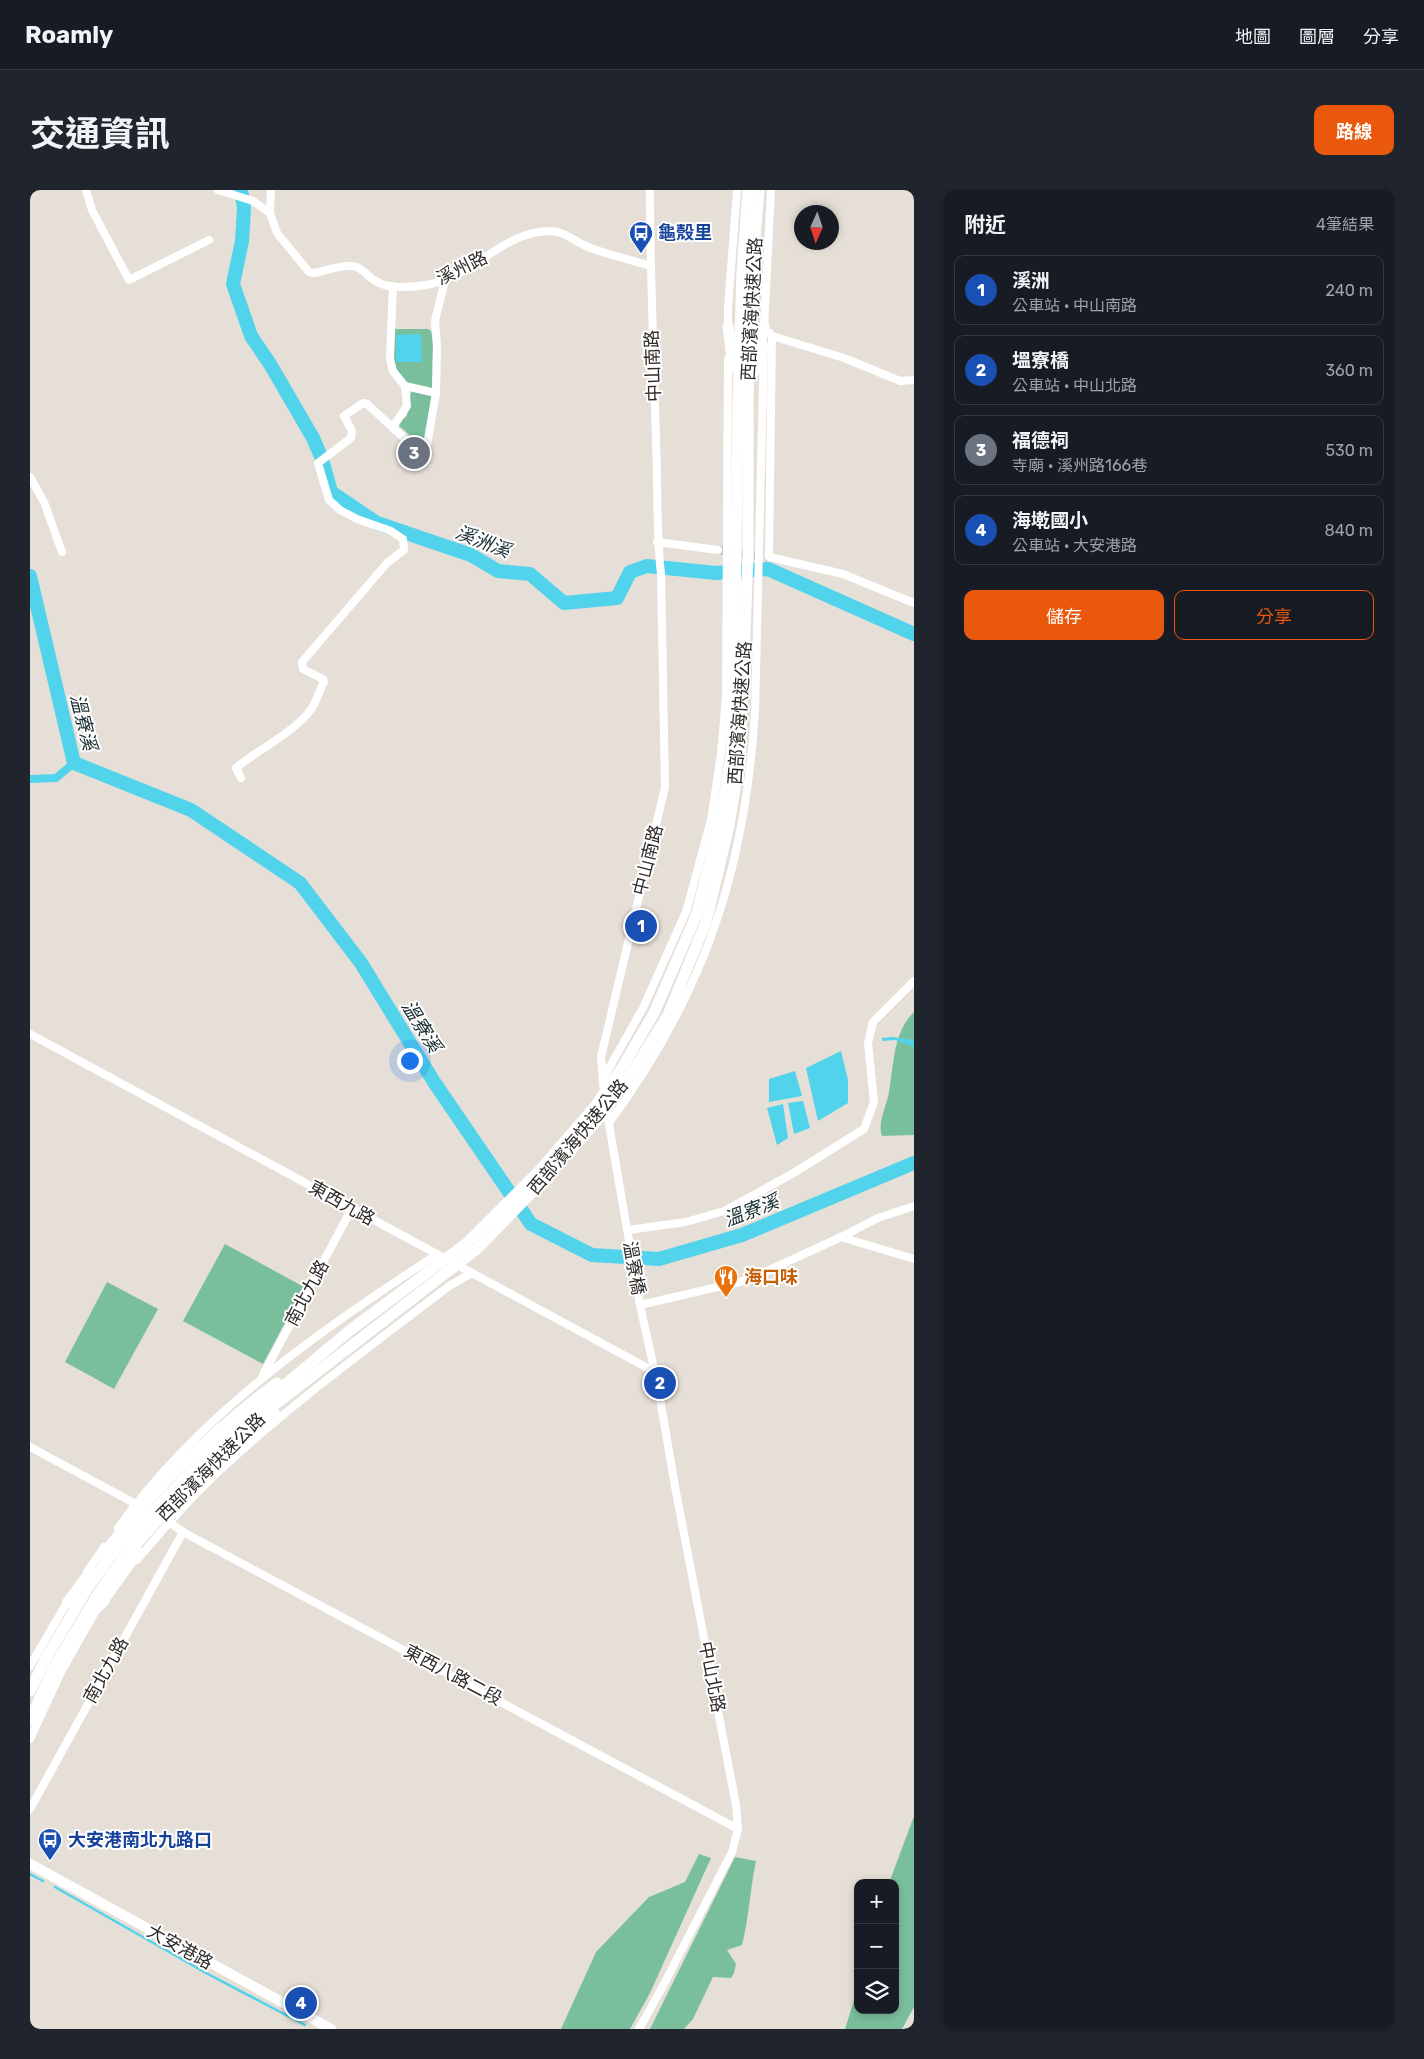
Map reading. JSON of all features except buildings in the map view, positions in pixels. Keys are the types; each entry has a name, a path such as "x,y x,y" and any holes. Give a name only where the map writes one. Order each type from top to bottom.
{"highway":[{"name":"西部濱海快速公路","path":"116,1558 250,1424 477,1249 542,1182 603,1114 632,1073 668,1015 706,922 729,826 740,758 748,555 743,401 742,272 748,190"},
{"name":"西部濱海快速公路","path":"30,1691 41,1659 98,1594 116,1558 231,1430 349,1331 467,1244 538,1171 596,1105 622,1068 654,1013 696,916 720,822 730,756 734,703 743,401 759,190"},
{"path":"728,326 743,401"},
{"path":"743,401 764,326"},
{"path":"66,1603 130,1519 175,1473 245,1407 349,1331"},
{"path":"95,1612 141,1547 229,1454 351,1346"},
{"name":"西部濱海快速公路","path":"30,1720 41,1659"}],"main road":[{"name":"大安港路","path":"30,1864 331,2029"}],"street":[{"path":"86,190 92,210 129,280 209,240"},
{"path":"218,190 253,201 270,213"},
{"path":"270,213 271,190"},
{"name":"中山南路","path":"628,1230 602,1081 601,1057 665,787 660,633 661,574 657,542 656,442 650,266 650,190"},
{"path":"602,1081 643,1008 686,912 711,820 721,754 726,697 728,326 737,190"},
{"path":"609,1123 635,1088 667,1036 690,991 718,920 744,818 752,759 759,592 764,326 770,190"},
{"name":"溪州路","path":"270,213 277,233 309,272 315,273 352,266 359,268 376,282 393,286 427,285 445,280 466,271 508,244 532,233 551,231 558,232 610,255 624,257 650,266"},
{"path":"241,778 236,768 252,755 294,728 311,709 324,682 323,679 303,669 302,662 386,563 404,550 403,539 390,531 356,520 329,500 318,462 351,438 352,431 344,416 363,403 367,404 416,449 427,445 436,393 437,347 434,321 445,280"},
{"path":"392,427 407,406 405,386 393,371 390,359 393,286"},
{"path":"764,326 772,336 844,358 900,381 914,380"},
{"path":"772,336 769,557 843,574 914,602"},
{"path":"405,386 436,393"},
{"path":"30,477 44,502 62,552"},
{"path":"657,542 718,550"},
{"path":"628,1230 686,1222 724,1211 792,1174 864,1129 874,1102 868,1043 872,1022 914,981"},
{"name":"東西九路","path":"30,1034 655,1372"},
{"path":"640,1305 748,1280 878,1218 914,1206"},
{"name":"南北九路","path":"262,1377 352,1208"},
{"name":"溫寮橋","path":"628,1230 640,1305"},
{"path":"841,1237 914,1259"},
{"path":"30,1666 41,1659 66,1603 136,1504 208,1427 262,1377 394,1282 436,1255"},
{"path":"30,1739 61,1672 95,1612 106,1602 128,1570 169,1522 218,1472 306,1395 449,1286 472,1273"},
{"name":"中山北路","path":"639,2029 732,1852 738,1829 736,1805 655,1372 640,1305"},
{"path":"30,1447 136,1504"},
{"name":"東西八路二段","path":"169,1522 183,1532 738,1829"},
{"name":"南北九路","path":"30,1809 183,1532"}],"green space":[{"path":"393,329 428,329 431,331 433,340 432,394 426,441 420,444 397,424 407,416 411,392 394,369"},
{"path":"914,1012 914,1135 882,1136 881,1120 889,1092 898,1039 907,1020"},
{"path":"225,1244 304,1287 263,1364 183,1321"},
{"path":"107,1282 158,1309 114,1389 65,1362"},
{"path":"914,1816 914,2007 902,2029 845,2029 854,2000 854,2014 899,2014 899,1879 890,1879"},
{"path":"699,1854 711,1858 650,1993 630,2029 561,2029 596,1952 649,1897 685,1882"},
{"path":"735,1857 756,1861 742,1945 727,1950 736,1964 734,1973 731,1978 713,1977 693,2019 684,2029 650,2029"}],"water":[{"path":"421,334 422,362 396,362 396,335"},
{"path":"892,1037 914,1040 914,1047 895,1040 882,1041 882,1038"},
{"path":"841,1051 848,1080 848,1103 818,1121 806,1068"},
{"path":"795,1071 802,1096 769,1102 769,1079"},
{"path":"803,1101 810,1128 794,1134 788,1103"},
{"path":"783,1104 788,1138 777,1145 767,1108"}],"waterway":[{"name":"溪洲溪","path":"241,190 244,208 242,241 233,284 251,336 270,364 313,438 322,459 331,492 377,523 471,555 498,571 530,574 564,603 617,598 630,572 647,566 716,573 768,569 914,634"},
{"name":"溫寮溪","path":"30,576 74,763 191,810 300,883 361,963 434,1082 531,1224 592,1255 659,1259 742,1235 914,1163"},
{"path":"30,779 56,778 74,763"},
{"path":"30,1874 43,1881"},
{"path":"55,1887 206,1973 305,2025"}],"tunnel":[{"path":"718,550 769,557"}],"place":[{"name":"龜殼里","path":"641,254"},
{"name":"福德祠","path":"414,453"},
{"name":"溪洲","path":"641,926"},
{"name":"海口味","path":"726,1298"},
{"name":"塭寮橋","path":"660,1383"},
{"name":"大安港南北九路口","path":"50,1861"},
{"name":"海墘國小","path":"301,2003"}]}
